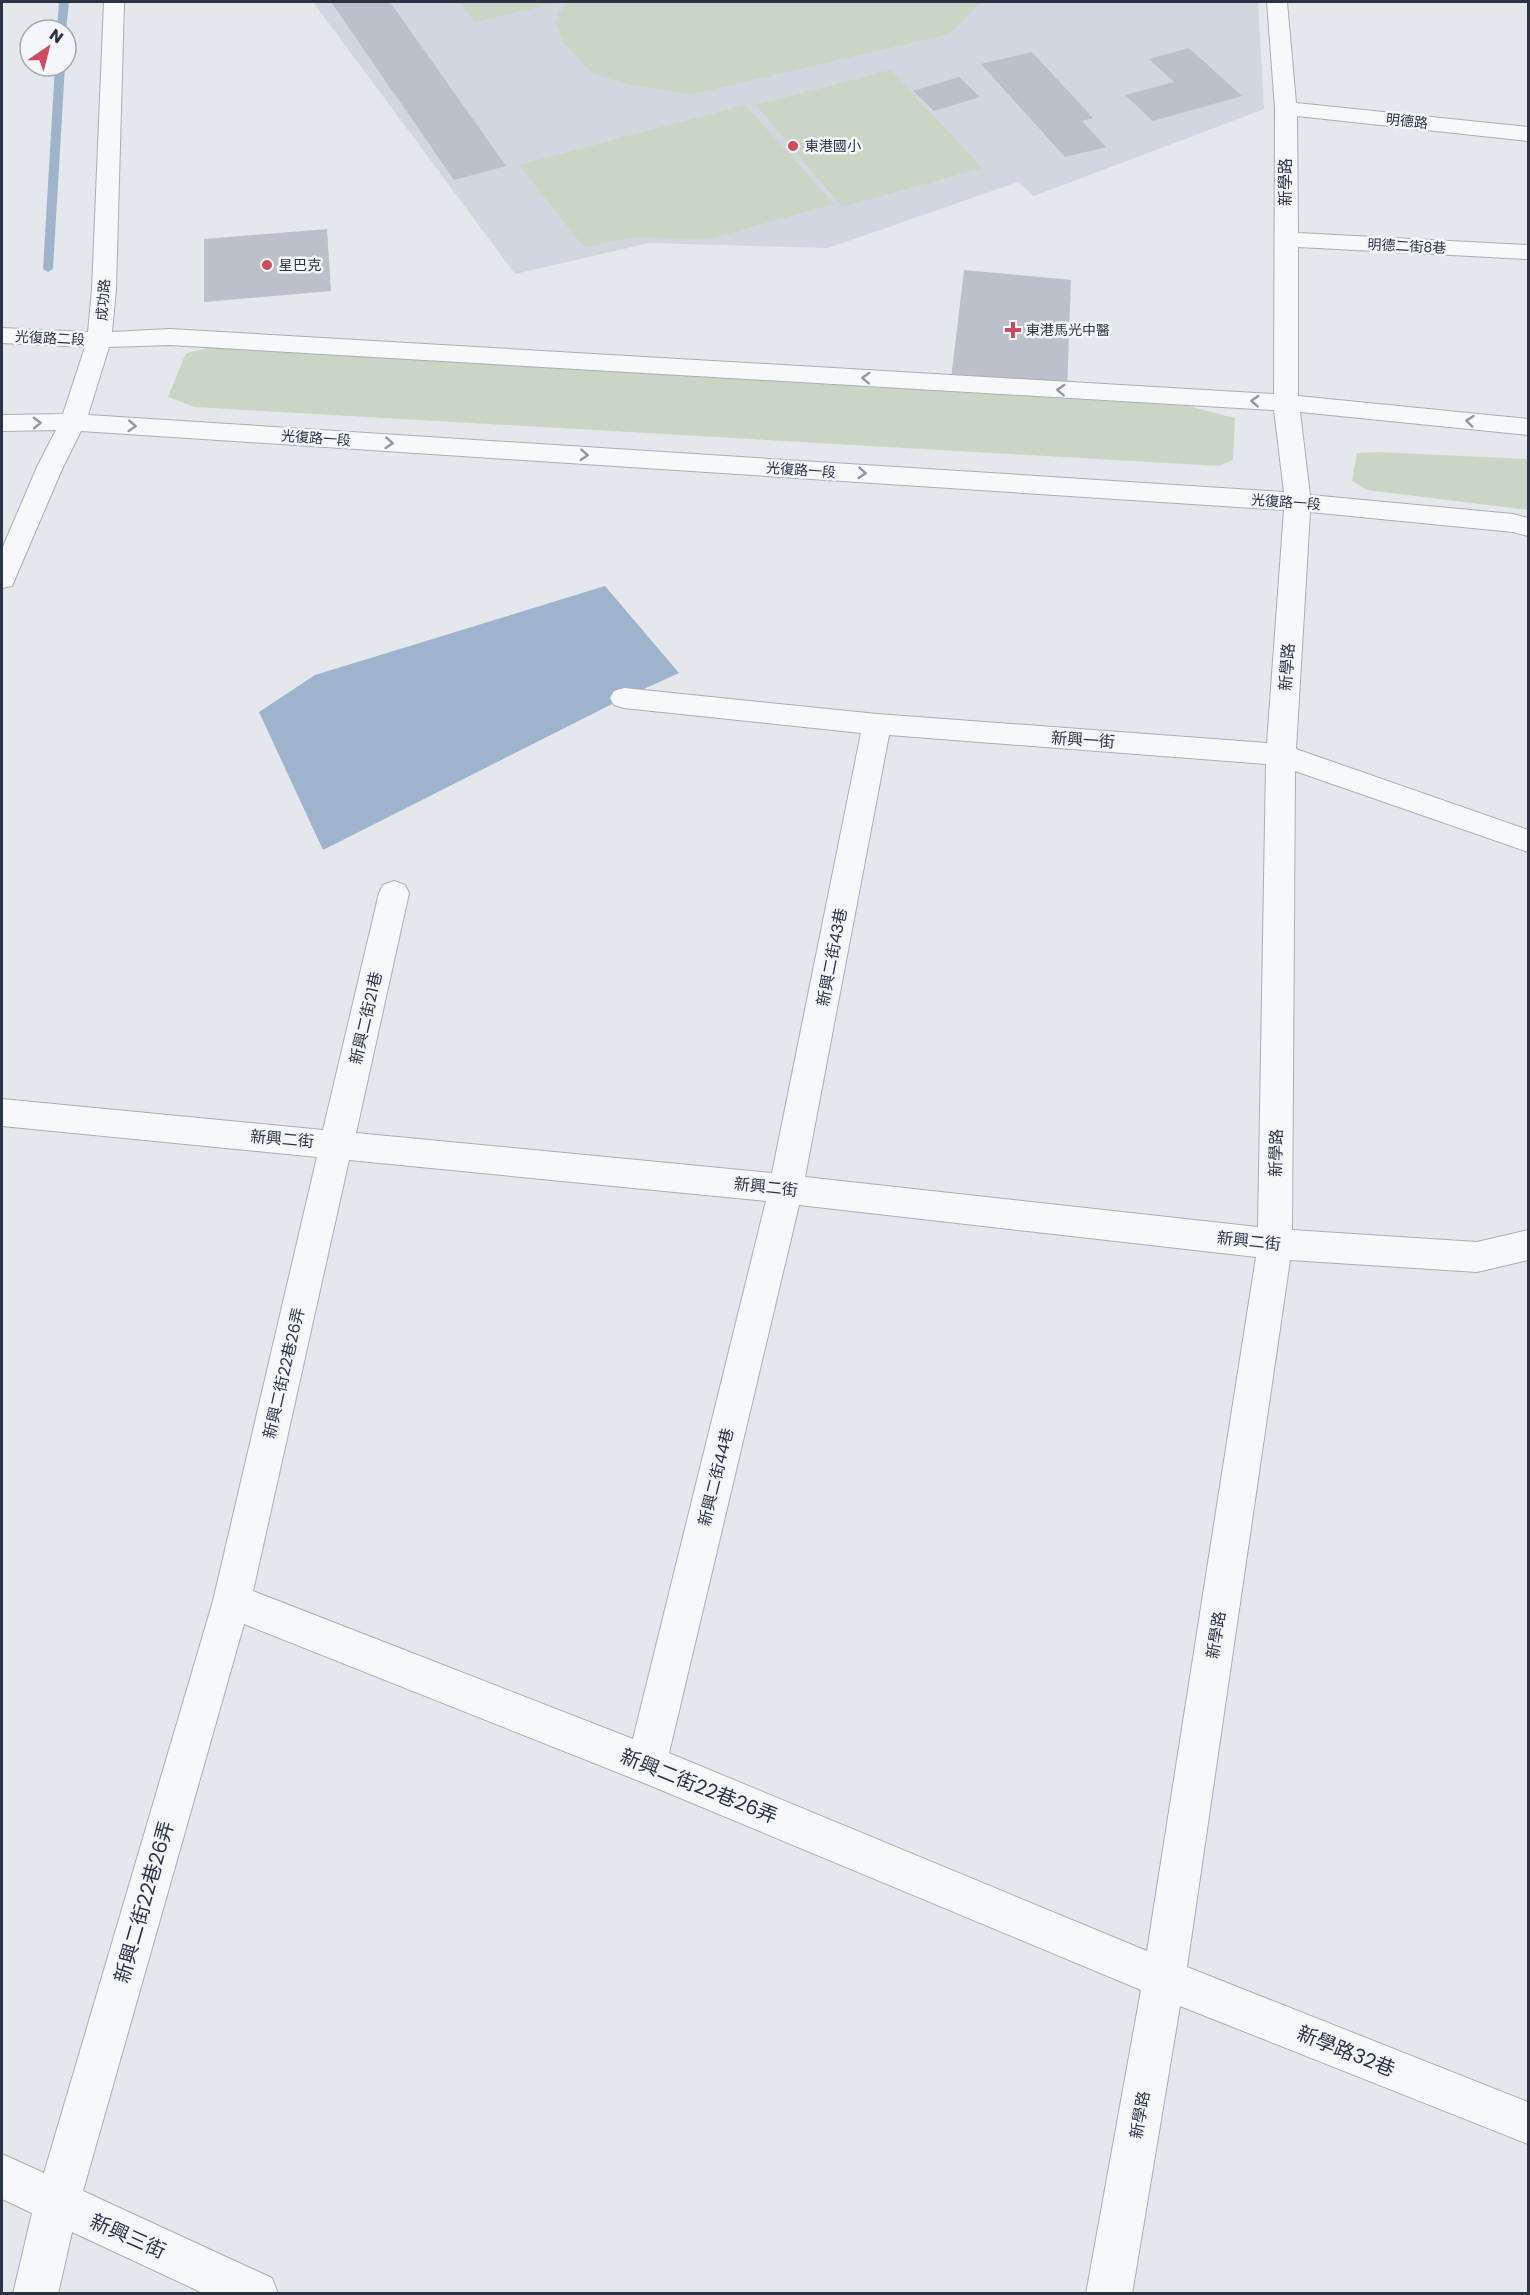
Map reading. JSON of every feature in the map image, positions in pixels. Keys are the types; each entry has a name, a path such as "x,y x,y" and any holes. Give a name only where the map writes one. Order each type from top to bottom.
{"street":[{"name":"成功路","path":"2,579 50,467 73,422 99,340 104,289 114,2"},
{"name":"新學路","path":"1109,2294 1164,1979 1275,1245 1281,755 1298,502 1286,403 1286,108 1277,2"},
{"name":"明德路","path":"1286,108 1528,134"},
{"name":"明德二街8巷","path":"1286,239 1528,252"},
{"name":"光復路二段","path":"2,335 99,340"},
{"path":"99,340 170,337 1286,403 1528,427"},
{"path":"2,423 73,422"},
{"name":"光復路一段","path":"73,422 1298,502 1513,523 1528,527"},
{"name":"新興一街","path":"624,698 877,724 1281,755 1528,841"},
{"name":"新興二街43巷","path":"786,1189 877,724"},
{"name":"新興二街21巷","path":"338,1144 394,893"},
{"name":"新興二街","path":"2,1112 786,1189 1275,1245 1477,1257 1528,1245"},
{"name":"新興二街22巷26弄","path":"35,2294 57,2203 231,1602 338,1144"},
{"name":"新興二街44巷","path":"647,1764 786,1189"},
{"name":"新興二街22巷26弄","path":"231,1602 647,1764 1164,1979"},
{"name":"新學路32巷","path":"1164,1979 1528,2124"},
{"name":"新興三街","path":"2,2176 256,2294"}],"shaded area":[{"name":"東港國小","path":"313,2 1258,2 1264,109 1034,196 1018,182 828,248 649,243 515,274"}],"green space":[{"path":"459,2 561,2 475,22"},
{"path":"566,2 982,2 949,34 692,94 628,84 593,74 563,42 555,21"},
{"path":"891,70 982,168 842,207 756,105"},
{"path":"745,105 834,204 708,239 636,237 584,247 519,165"},
{"path":"213,347 1188,406 1235,418 1233,460 1219,466 195,407 168,397 186,353"},
{"path":"1357,453 1528,459 1528,510 1367,490 1352,481"}],"water":[{"path":"605,586 679,673 624,698 323,850 259,712 315,675"}],"building":[{"path":"331,2 390,2 506,166 454,180"},
{"path":"1189,48 1242,96 1153,121 1125,95 1174,82 1149,59"},
{"path":"1032,52 1093,118 1082,121 1106,147 1065,157 981,64"},
{"path":"959,77 980,97 934,111 913,91"},
{"name":"星巴克","path":"327,229 331,291 204,302 204,239"},
{"name":"東港馬光中醫","path":"964,270 1071,280 1067,390 951,379"}],"waterway":[{"path":"63,18 64,2"},
{"path":"48,269 59,78"}],"place":[{"name":"東港國小","path":"793,146"},
{"name":"星巴克","path":"267,265"},
{"name":"東港馬光中醫","path":"1013,330"}]}
